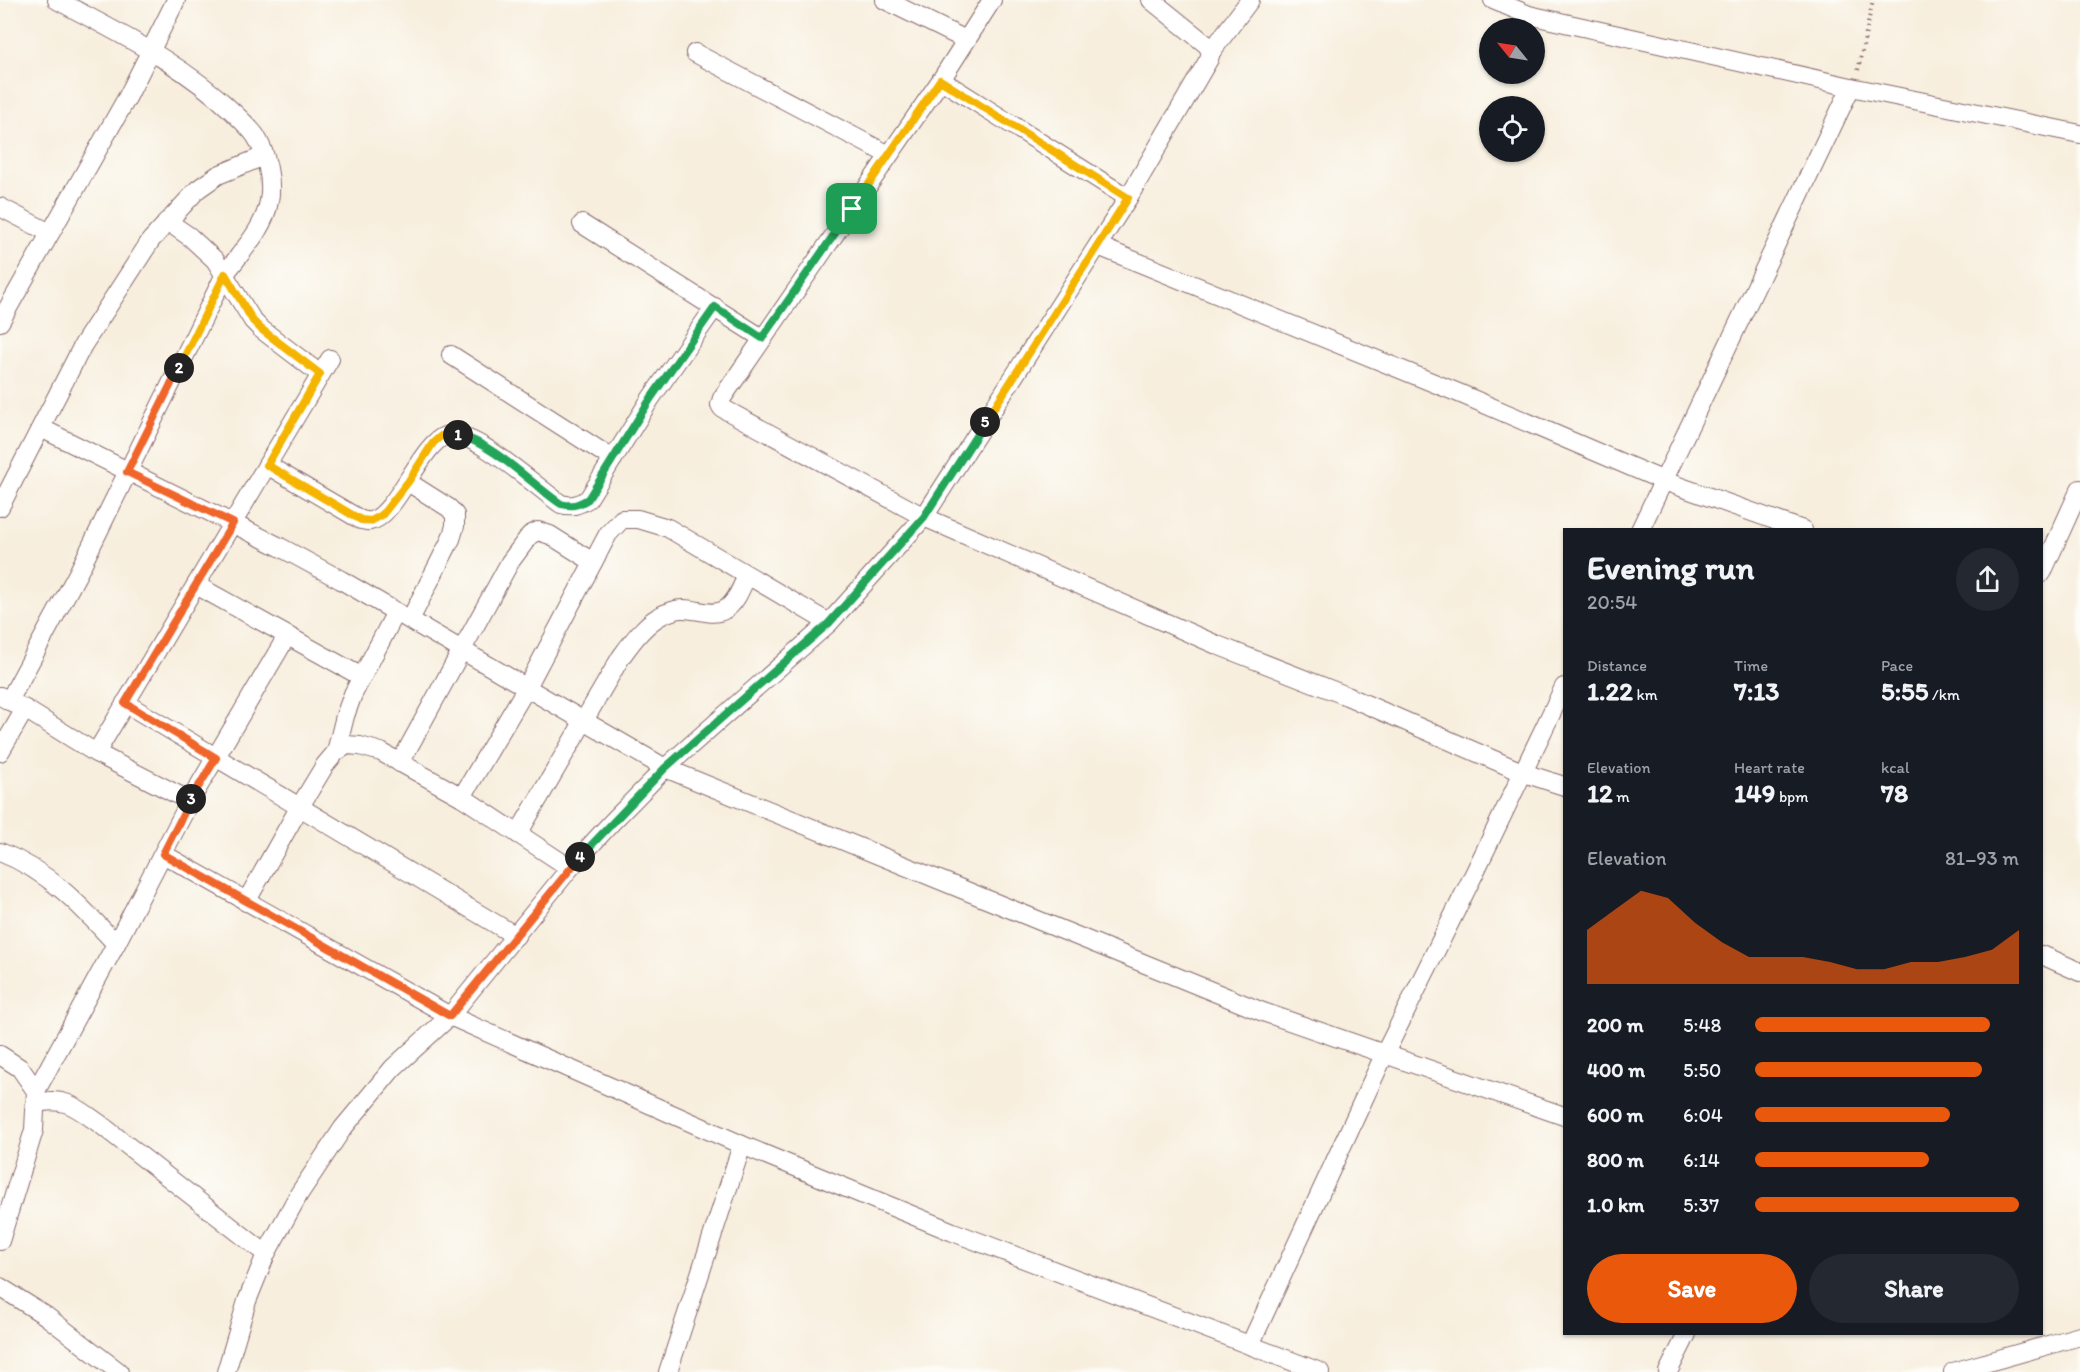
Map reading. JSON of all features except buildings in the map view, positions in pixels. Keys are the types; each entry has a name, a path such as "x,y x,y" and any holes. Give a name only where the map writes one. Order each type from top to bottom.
{"street":[{"path":"57,0 151,51 216,96 255,135 271,180 269,201 255,233 225,274 54,619 4,698 96,753 190,801"},
{"path":"0,322 128,96 176,0"},
{"path":"885,0 966,40"},
{"path":"1150,0 1207,45 1211,51"},
{"path":"226,1372 247,1300 266,1254 299,1194 343,1128 393,1068 450,1016 570,868 612,822 665,768 829,623 924,517 1128,198 1209,59 1211,51 1250,0"},
{"path":"1493,0 1529,15 1853,87 2080,134"},
{"path":"988,1 940,80 720,401 722,408 924,517 1217,645 1347,696 1524,772 1563,786"},
{"path":"695,53 889,155"},
{"path":"940,80 1128,198"},
{"path":"1641,528 1853,87"},
{"path":"0,507 83,345 118,289 167,221 198,189 218,175 264,156"},
{"path":"0,207 50,233"},
{"path":"167,221 208,253 225,274 249,314 261,329 320,374"},
{"path":"582,224 762,338"},
{"path":"1098,246 1461,394 1664,481 1797,528"},
{"path":"267,465 361,520 371,521 382,515 408,482 433,443 441,436 451,434 466,437 483,446 561,504 570,507 579,505 588,499 651,398 715,307"},
{"path":"451,355 613,459"},
{"path":"96,753 330,358"},
{"path":"41,428 342,580 665,768 1263,1012 1563,1116"},
{"path":"336,752 345,716 362,677 451,539 455,526 455,515 449,508 408,482"},
{"path":"2043,571 2080,489"},
{"path":"462,797 527,687 608,534 622,519 638,519 668,528 829,623"},
{"path":"400,763 510,562 530,535 538,531 550,535 593,562"},
{"path":"518,834 621,657 654,619 665,613 682,609 709,613 724,610 734,601 747,575"},
{"path":"196,585 362,677"},
{"path":"0,1241 34,1130 35,1097 190,801 287,636"},
{"path":"1250,1345 1385,1053 1563,689"},
{"path":"125,703 516,936"},
{"path":"0,752 25,709"},
{"path":"246,902 325,765 336,752 347,745 381,752 462,797 570,868"},
{"path":"0,852 39,873 69,894 116,944"},
{"path":"163,854 450,1016 742,1145 953,1232 1320,1372"},
{"path":"2043,955 2080,972"},
{"path":"0,1055 20,1068 35,1097 59,1100 74,1106 266,1254"},
{"path":"668,1372 742,1145"},
{"path":"0,1287 46,1316 119,1372"},
{"path":"1668,1372 1686,1335"},
{"path":"1953,1372 2080,1336"}],"path":[{"path":"1853,87 1873,0"}],"route":[{"path":"940,80 1128,198 924,517 829,623 665,768 612,822 570,868 450,1016 163,854 190,801 216,758 125,703 233,523 127,472 225,274 253,321 320,374 267,465 361,520 371,521 382,515 408,482 433,443 441,436 451,434 466,437 483,446 549,496 570,507 579,505 588,499 651,398 715,307 762,338 852,209 940,80"}]}
